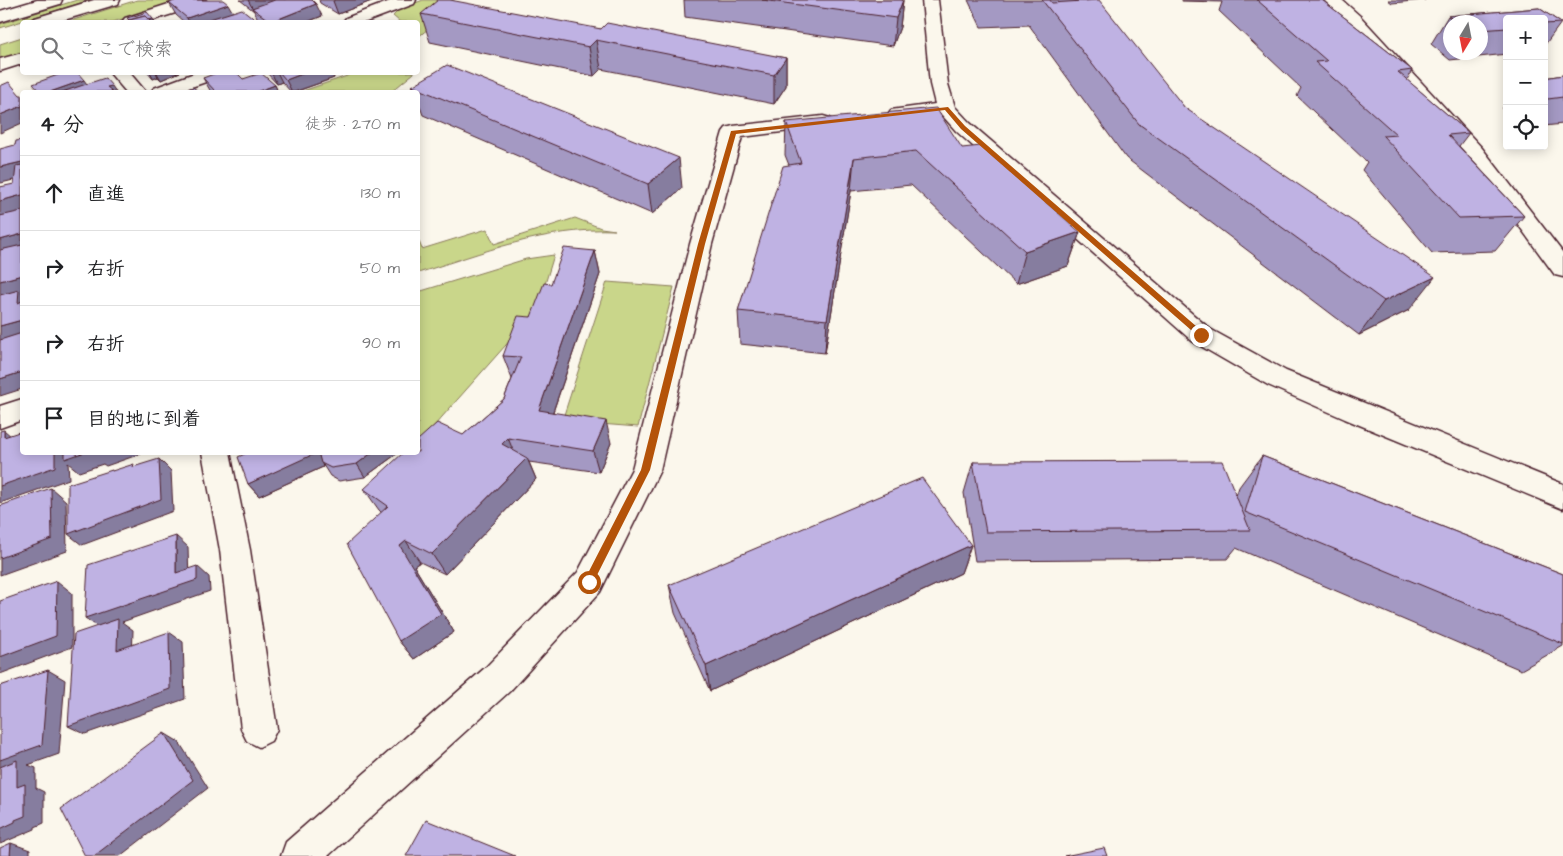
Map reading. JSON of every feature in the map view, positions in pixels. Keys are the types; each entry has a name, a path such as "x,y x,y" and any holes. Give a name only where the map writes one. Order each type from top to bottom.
{"street":[{"path":"0,17 54,0"},
{"path":"47,20 112,0"},
{"path":"137,20 198,0"},
{"path":"357,20 408,0"},
{"path":"930,0 939,84 946,108 963,127 1201,335 1286,382 1563,497"},
{"path":"1332,0 1354,20 1475,152 1563,269"},
{"path":"0,65 20,59"},
{"path":"121,75 134,90"},
{"path":"166,90 208,75"},
{"path":"876,116 946,108"},
{"path":"300,856 498,679 589,582 646,470 701,244 733,132 848,119"},
{"path":"0,417 20,410"},
{"path":"217,455 235,550 259,729"}],"green space":[{"path":"77,0 90,0 26,20 20,20 20,22 0,28 0,24"},
{"path":"137,0 181,0 119,20 73,20"},
{"path":"423,0 454,0 454,8 420,35 420,20 398,20 393,16 400,9"},
{"path":"20,38 20,53 0,60 0,44"},
{"path":"412,75 393,90 306,90 347,76"},
{"path":"575,218 601,228 615,230 589,230 539,237 420,272 420,244 422,249 487,229 494,244"},
{"path":"554,255 537,310 420,442 420,291 526,259"},
{"path":"607,282 674,287 638,427 562,421"}],"building":[{"path":"177,0 223,0 228,4 187,18 169,3"},
{"path":"275,0 312,0 316,4 276,20 268,20 252,8"},
{"path":"438,0 450,0 601,29 607,23 786,58 774,75 596,40 589,47 421,14"},
{"path":"762,0 903,0 896,18"},
{"path":"1042,0 1050,0 1052,3 1099,0 1185,108 1435,277 1384,301 1139,124"},
{"path":"1257,0 1322,0 1412,70 1398,72 1469,133 1448,135 1524,216 1459,218 1383,136 1397,135 1315,62 1327,61"},
{"path":"1539,8 1561,23 1548,24 1548,15 1503,15 1503,28 1488,29 1488,15 1459,15"},
{"path":"242,9 256,20 206,20"},
{"path":"147,12 153,19 149,20 145,16 129,20 127,18"},
{"path":"145,16 149,20 130,20"},
{"path":"447,65 679,158 648,184 412,86"},
{"path":"58,75 80,75 84,80 56,90 38,90 33,84"},
{"path":"211,75 239,75 243,79 255,75 263,75 275,85 261,90 214,90 203,78"},
{"path":"282,75 299,75 286,80"},
{"path":"1563,75 1563,97 1548,99 1548,77"},
{"path":"105,78 112,86 107,87 111,90 68,90"},
{"path":"9,82 20,95 20,107 0,115 0,86"},
{"path":"193,87 197,90 185,90"},
{"path":"936,108 962,148 981,146 1080,232 1025,251 916,151 854,158 827,320 738,311 783,166 801,163 786,122"},
{"path":"20,140 20,162 0,167 0,149 15,145 16,141"},
{"path":"20,165 20,196 0,201 0,187 14,184 16,166"},
{"path":"20,211 20,235 0,240 0,216"},
{"path":"20,245 20,276 0,281 0,250"},
{"path":"564,248 595,251 539,410 606,421 593,451 508,438 502,444 527,458 432,554 406,541 400,546 441,614 399,641 347,544 388,506 364,489 401,455 420,455 420,438 437,423 463,435 504,399 521,357 503,356 518,316 531,317 544,283 551,284"},
{"path":"19,290 20,321 0,326 0,295"},
{"path":"20,334 20,373 0,379 0,340"},
{"path":"4,430 4,437 20,432 20,455 55,455 55,467 0,486 0,431"},
{"path":"65,455 76,455 65,459"},
{"path":"242,455 312,455 248,484 238,457"},
{"path":"319,455 369,455 357,464 331,468 321,463"},
{"path":"1262,456 1563,574 1563,644 1245,512"},
{"path":"159,459 161,499 68,534 68,484 112,470 134,464 133,467"},
{"path":"1222,461 1250,530 986,532 973,462"},
{"path":"922,478 971,545 706,666 669,585"},
{"path":"51,488 52,539 0,558 0,506"},
{"path":"176,536 176,573 197,566 197,580 85,618 88,565"},
{"path":"57,581 56,636 0,657 0,601"},
{"path":"118,619 117,650 169,632 170,689 68,726 74,634"},
{"path":"48,670 42,745 0,760 0,686"},
{"path":"164,733 193,780 94,856 85,856 61,809"},
{"path":"17,760 17,787 25,784 25,816 0,829 0,767"},
{"path":"426,820 515,856 406,856"},
{"path":"11,843 10,856 0,856 0,848"},
{"path":"1104,848 1107,856 1064,856"}],"route":[{"path":"589,582 646,470 701,244 733,132 946,108 963,127 1201,335"}]}
